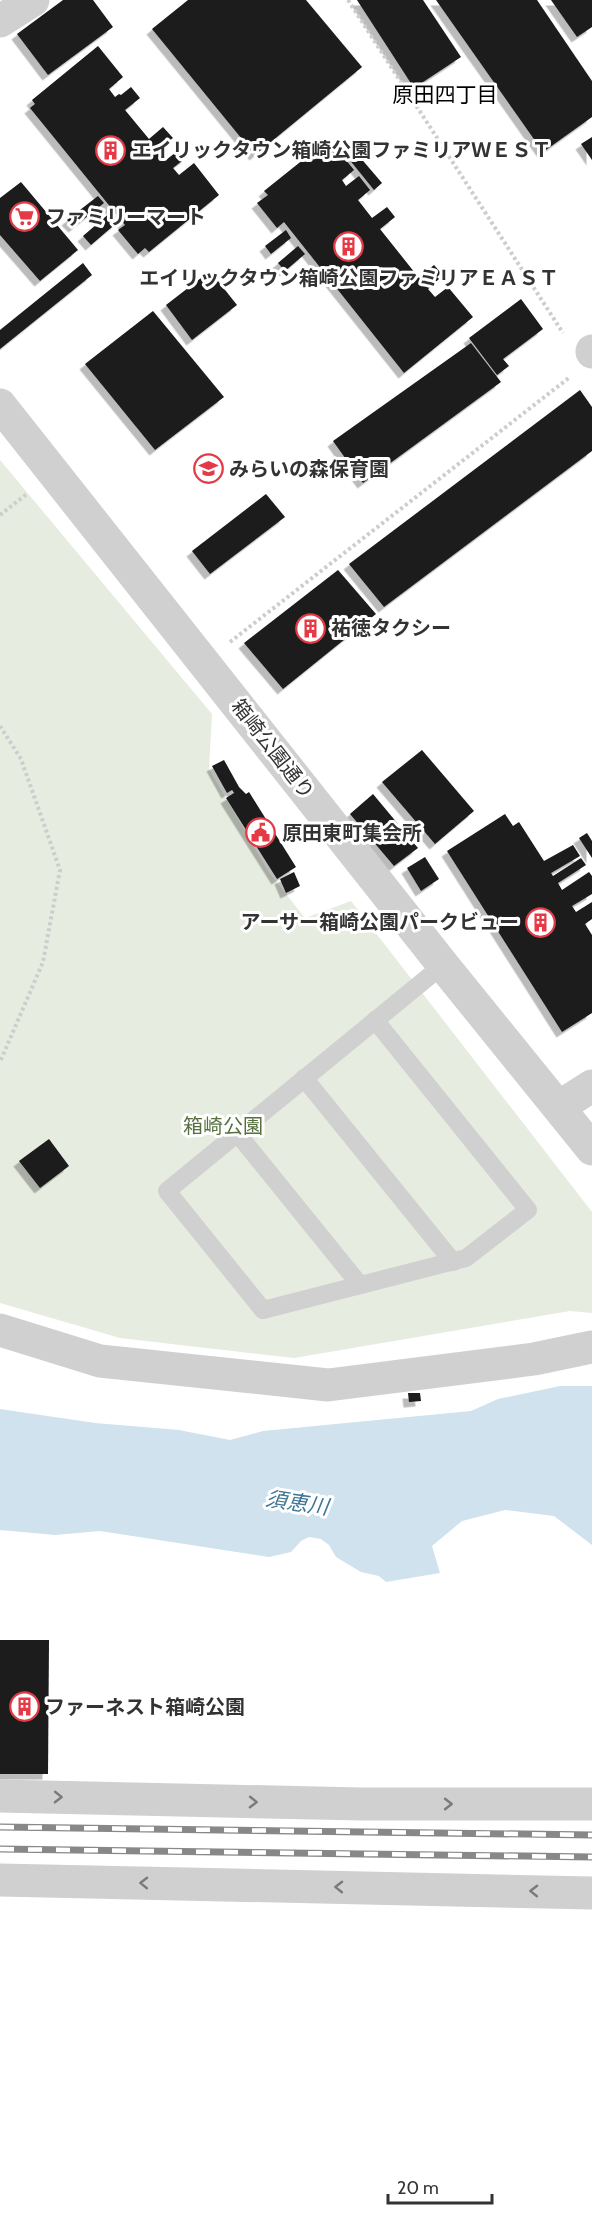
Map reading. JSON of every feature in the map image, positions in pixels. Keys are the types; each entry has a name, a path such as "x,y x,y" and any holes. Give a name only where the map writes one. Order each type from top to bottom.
{"street":[{"path":"0,21 33,0"},
{"name":"箱崎公園通り","path":"0,405 443,965 592,1149"},
{"path":"559,1107 592,1086"},
{"path":"0,1330 100,1361 328,1385 534,1359 592,1347"},
{"path":"0,1796 361,1804 592,1804"},
{"path":"0,1880 592,1893"}],"lane":[{"path":"375,1020 528,1210 466,1258 263,1310 167,1191 304,1078 375,1020 443,965"},
{"path":"304,1078 453,1262"},
{"path":"237,1133 360,1285"}],"path":[{"path":"205,663 581,353 348,0"},
{"path":"0,726 21,759 60,870 43,962 0,1062"}],"green space":[{"name":"箱崎公園","path":"0,460 212,714 209,769 268,871 305,918 351,901 592,1212 592,1313 570,1311 294,1358 120,1338 0,1303"}],"water":[{"name":"須恵川","path":"560,1386 592,1386 592,1545 554,1516 505,1510 462,1521 432,1546 440,1573 386,1582 379,1576 361,1572 336,1557 329,1545 321,1539 309,1537 301,1541 291,1552 269,1557 100,1531 55,1535 0,1530 0,1409 95,1423 179,1430 230,1440 263,1431 471,1411 498,1399"}],"building":[{"path":"63,0 93,0 113,27 48,75 17,34"},
{"path":"188,0 306,0 362,67 255,155 152,29"},
{"path":"357,0 423,0 461,57 414,88"},
{"path":"436,0 537,0 592,81 592,117 543,152"},
{"path":"551,0 592,0 592,27 577,37"},
{"name":"エイリックタウン箱崎公園ファミリアＷＥＳＴ","path":"98,46 123,77 109,89 115,97 131,87 140,98 125,110 149,139 163,127 173,138 157,150 166,160 180,149 187,157 173,168 179,175 194,163 219,195 149,252 145,248 138,254 118,230 125,225 30,108 35,104 32,100"},
{"path":"592,137 592,160 581,144"},
{"name":"エイリックタウン箱崎公園ファミリアＥＡＳＴ","path":"329,139 354,170 342,180 346,186 359,176 370,190 358,200 372,218 387,207 395,217 380,229 419,278 434,265 441,273 437,277 439,279 428,289 435,297 448,287 473,317 404,373 284,222 277,228 257,203 268,195 264,191"},
{"path":"347,142 382,183 374,190 340,148"},
{"name":"ファミリーマート","path":"21,182 78,250 40,281 0,235 0,198"},
{"path":"98,196 104,203 74,227 67,220"},
{"path":"111,212 119,221 91,245 83,236"},
{"path":"286,230 291,238 271,254 265,246"},
{"path":"298,246 305,254 285,271 278,263"},
{"path":"83,263 92,275 0,349 0,330"},
{"path":"210,271 237,305 192,340 166,305"},
{"path":"521,299 543,329 503,359 509,366 497,375 469,338"},
{"name":"みらいの森保育園","path":"153,311 224,397 155,450 85,364"},
{"path":"471,343 501,382 363,483 333,441"},
{"path":"580,390 592,407 592,451 384,607 349,564"},
{"path":"266,494 285,517 210,574 192,551"},
{"name":"祐徳タクシー","path":"338,570 376,614 283,689 244,643"},
{"path":"422,750 474,811 435,844 382,782"},
{"name":"原田東町集会所","path":"224,760 239,787 246,794 249,792 296,867 277,879 226,798 234,793 232,790 227,793 212,766"},
{"path":"373,794 418,848 394,866 350,814"},
{"name":"アーサー箱崎公園パークビュー","path":"505,814 513,826 519,822 544,861 573,845 580,856 551,873 553,876 581,858 586,865 558,883 562,890 589,872 592,876 592,894 572,906 576,912 592,902 592,919 585,924 592,935 592,1013 562,1032 447,851"},
{"path":"587,833 592,841 592,858 579,838"},
{"path":"425,857 439,879 421,891 407,868"},
{"path":"294,872 300,886 286,893 280,879"},
{"path":"49,1139 69,1166 40,1188 19,1161"},
{"path":"408,1393 420,1393 421,1401 409,1402"},
{"name":"ファーネスト箱崎公園","path":"0,1640 49,1640 48,1774 0,1774"}],"railway":[{"path":"0,1827 592,1835"},
{"path":"0,1849 592,1857"}],"place":[{"name":"エイリックタウン箱崎公園ファミリアＷＥＳＴ","path":"111,150"},
{"name":"ファミリーマート","path":"25,217"},
{"name":"エイリックタウン箱崎公園ファミリアＥＡＳＴ","path":"349,247"},
{"name":"みらいの森保育園","path":"208,469"},
{"name":"祐徳タクシー","path":"310,628"},
{"name":"原田東町集会所","path":"261,833"},
{"name":"アーサー箱崎公園パークビュー","path":"540,922"},
{"name":"ファーネスト箱崎公園","path":"24,1707"}],"district":[{"name":"原田四丁目","path":"445,95"}]}
